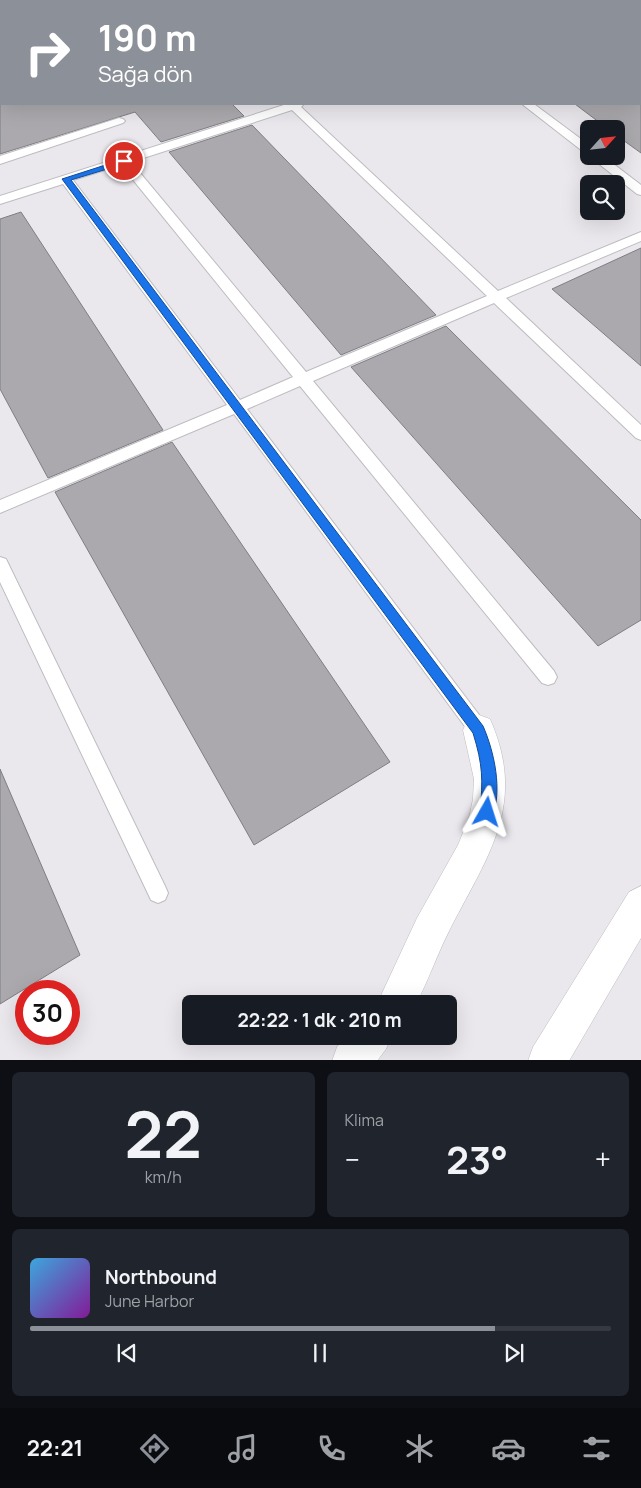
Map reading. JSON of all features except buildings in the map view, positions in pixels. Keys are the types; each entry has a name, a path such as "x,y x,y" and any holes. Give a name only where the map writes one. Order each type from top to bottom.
{"street":[{"path":"402,995 430,930 474,845 487,812 490,780 486,752 478,730"},
{"path":"547,1060 641,904"},
{"path":"351,1060 364,1045"}],"lane":[{"path":"0,200 292,105"},
{"path":"296,105 641,434"},
{"path":"527,105 580,144"},
{"path":"0,160 119,121"},
{"path":"124,161 548,678"},
{"path":"607,165 641,191"},
{"path":"66,179 478,730"},
{"path":"0,507 641,236"},
{"path":"0,564 158,893"}],"route":[{"path":"124,161 66,179 478,730 486,752 490,780 487,812"}]}
